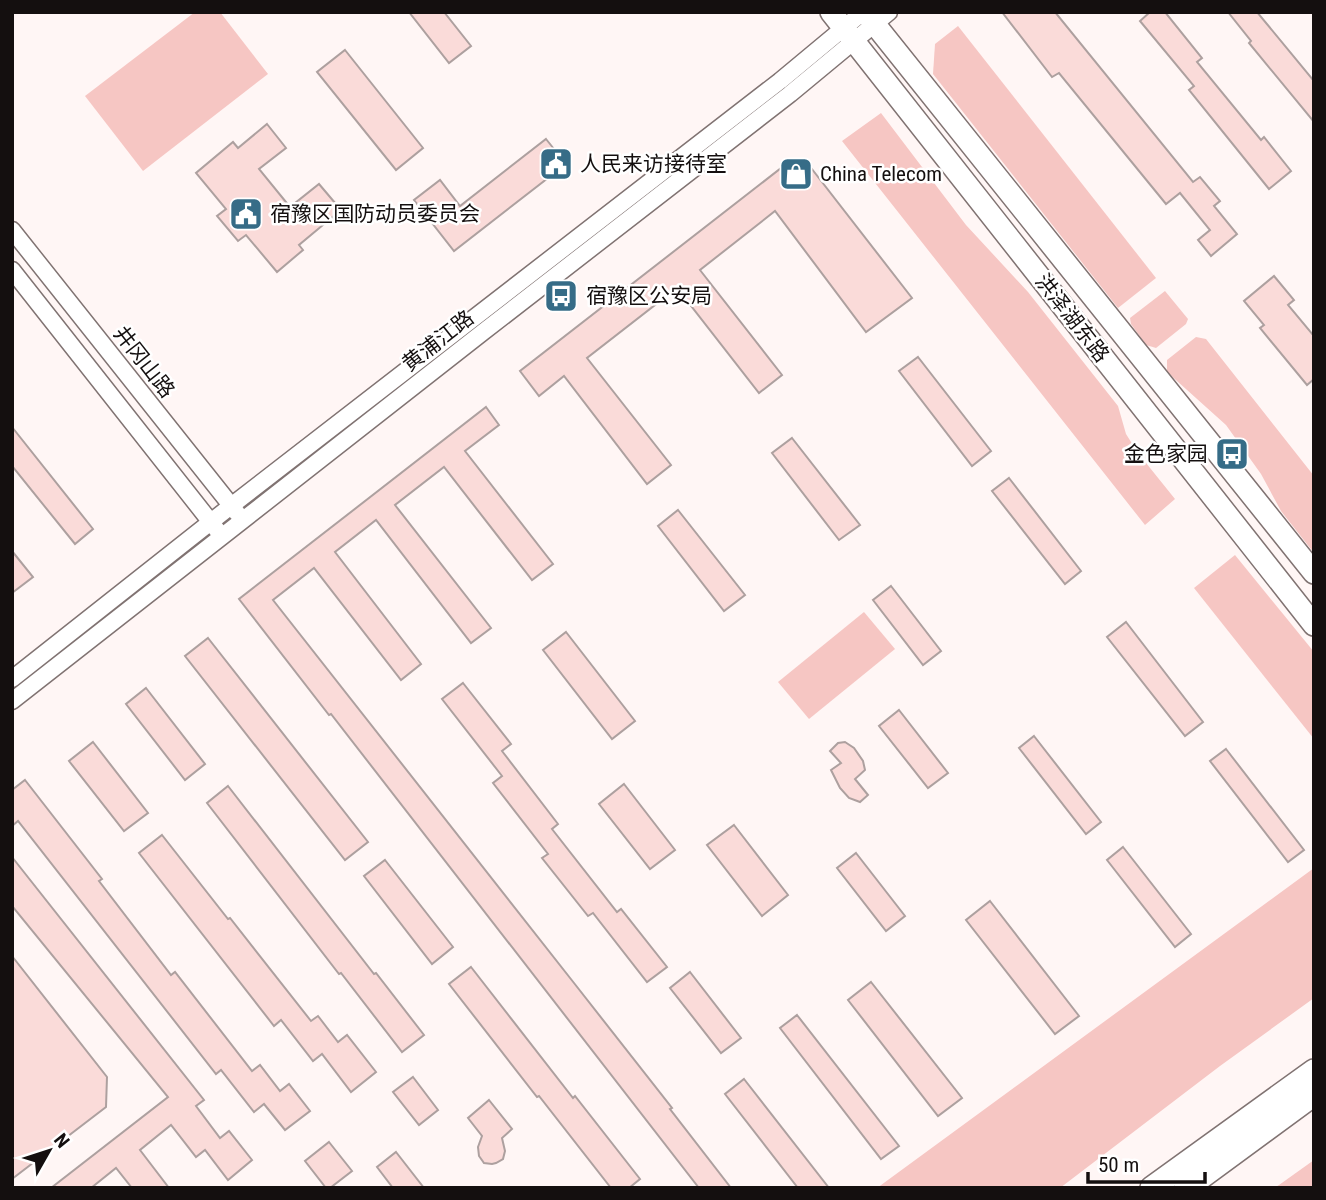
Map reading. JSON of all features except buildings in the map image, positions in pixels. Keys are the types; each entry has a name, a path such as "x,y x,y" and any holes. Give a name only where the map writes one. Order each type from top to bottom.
{"highway":[{"path":"1152,1188 1314,1070"},
{"path":"1186,1188 1314,1094"}],"main road":[{"name":"洪泽湖东路","path":"873,15 1314,573"},
{"name":"洪泽湖东路","path":"843,28 1314,625"}],"street":[{"name":"黄浦江路","path":"12,679 210,522 770,89 843,28 873,15"},
{"name":"黄浦江路","path":"12,701 790,94 843,28"},
{"name":"井冈山路","path":"12,230 243,520"},
{"path":"12,271 222,537"}],"shaded area":[{"path":"195,12 220,12 268,74 143,171 85,96"},
{"path":"958,26 1156,278 1118,308 933,74 935,44"},
{"path":"881,113 966,225 1028,292 1118,406 1126,434 1175,499 1145,525 842,141"},
{"path":"1165,291 1188,319 1186,324 1156,348 1146,345 1131,324 1130,318"},
{"path":"1196,337 1206,339 1314,476 1314,553 1281,511 1261,474 1226,425 1167,372 1167,360"},
{"path":"1235,555 1314,652 1314,739 1194,588"},
{"path":"864,612 895,649 809,719 778,682"},
{"path":"1314,868 1314,998 1060,1188 877,1188"},
{"path":"1314,1160 1314,1188 1274,1188 1279,1185"}],"place":[{"name":"人民来访接待室","path":"556,164"},
{"name":"China Telecom","path":"796,174"},
{"name":"宿豫区国防动员委员会","path":"246,214"},
{"name":"宿豫区公安局","path":"561,296"},
{"name":"金色家园","path":"1232,454"}]}
